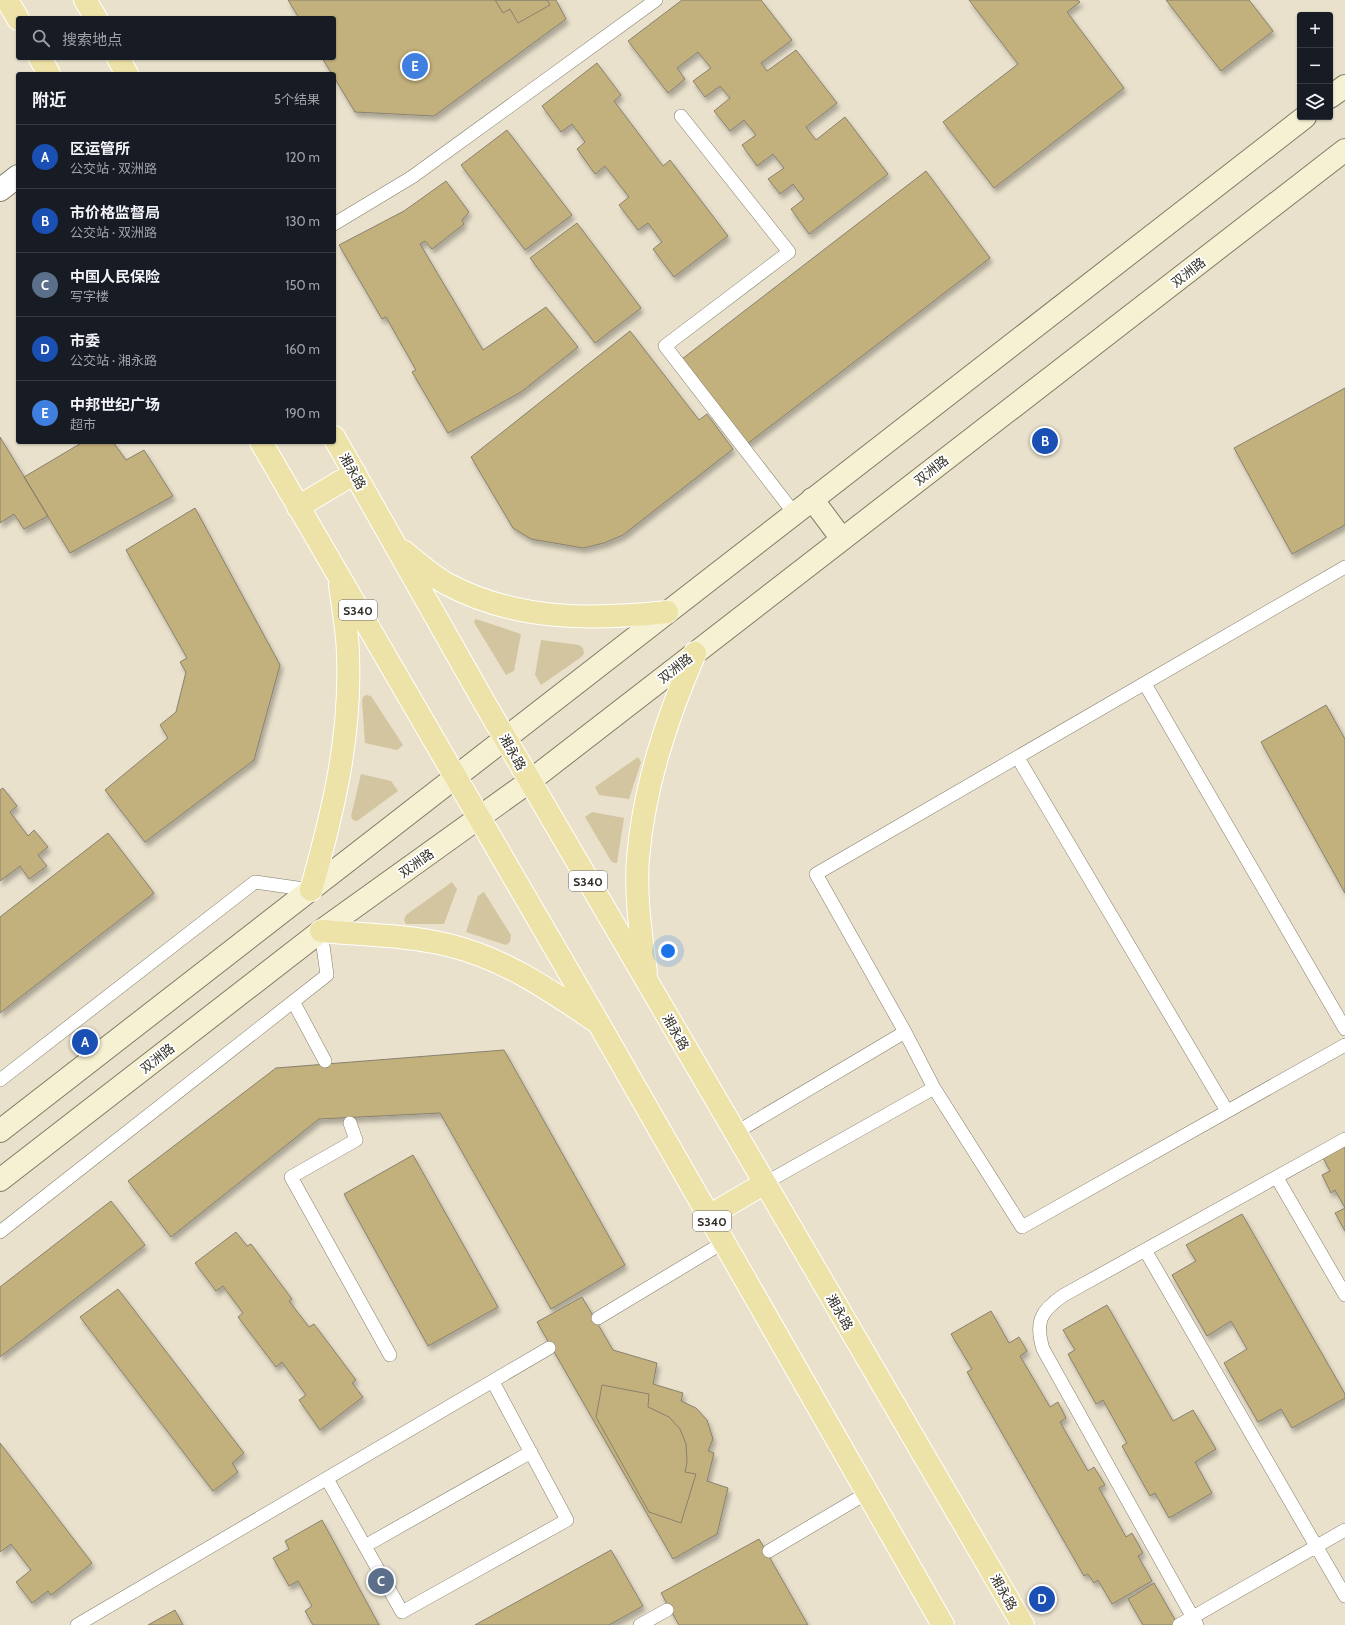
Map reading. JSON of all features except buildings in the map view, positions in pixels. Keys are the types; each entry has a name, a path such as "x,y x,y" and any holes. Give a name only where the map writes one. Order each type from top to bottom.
{"main road":[{"path":"7,0 16,16"},
{"path":"85,0 95,16"},
{"path":"41,60 49,72"},
{"path":"119,60 127,72"},
{"path":"1333,95 1345,86"},
{"path":"0,1131 1301,120"},
{"name":"双洲路","path":"0,1180 321,931 530,781 1345,150"},
{"name":"湘永路","path":"336,440 530,781 1023,1625"},
{"name":"S340","path":"262,444 599,1024 943,1625"},
{"path":"298,506 355,473"},
{"path":"812,499 842,539"},
{"path":"397,547 446,584 495,604 537,614 574,617 616,617 667,612"},
{"path":"312,890 331,817 343,756 347,708 348,656 339,578"},
{"path":"647,982 638,910 638,858 644,810 657,756 674,703 695,653"},
{"path":"321,931 397,938 448,945 484,956 539,982 599,1024"},
{"path":"709,1216 765,1183"}],"street":[{"path":"0,190 16,178"}],"lane":[{"path":"336,223 412,177 656,0"},
{"path":"681,116 789,252 665,346 794,513"},
{"path":"1345,568 816,874 905,1032 934,1088 1022,1227 1345,1044"},
{"path":"1145,684 1345,1029"},
{"path":"1018,758 1228,1111"},
{"path":"0,1080 255,882 312,890"},
{"path":"0,1232 327,976 321,931"},
{"path":"294,1003 325,1061"},
{"path":"735,1133 905,1032"},
{"path":"765,1183 934,1088"},
{"path":"350,1123 356,1140 291,1177 390,1355"},
{"path":"1195,1621 1043,1349 1039,1333 1041,1319 1050,1304 1345,1140"},
{"path":"1277,1178 1345,1296"},
{"path":"598,1318 724,1242"},
{"path":"1145,1250 1345,1596"},
{"path":"77,1625 549,1348"},
{"path":"327,1479 402,1612 567,1520 493,1382"},
{"path":"365,1546 531,1452"},
{"path":"770,1551 868,1493"},
{"path":"1179,1625 1195,1621 1316,1546 1345,1530"},
{"path":"640,1625 667,1610"}],"shaded area":[{"path":"476,619 521,634 514,671 506,675 475,624 474,621"},
{"path":"541,640 579,645 583,648 584,654 541,685 535,675"},
{"path":"366,695 371,696 403,745 397,750 365,743 362,701 363,697"},
{"path":"638,757 641,762 629,799 599,795 595,787"},
{"path":"361,774 391,781 398,791 357,821 353,820 351,816"},
{"path":"592,812 624,818 617,863 611,861 585,817"},
{"path":"452,882 457,889 444,924 406,924 404,920 406,915"},
{"path":"484,892 511,935 510,942 506,945 466,932 478,896"}],"place":[{"name":"中邦世纪广场","path":"415,66"},
{"name":"市价格监督局","path":"1045,441"},
{"name":"区运管所","path":"85,1042"},
{"name":"中国人民保险","path":"381,1581"},
{"name":"市委","path":"1042,1599"}]}
